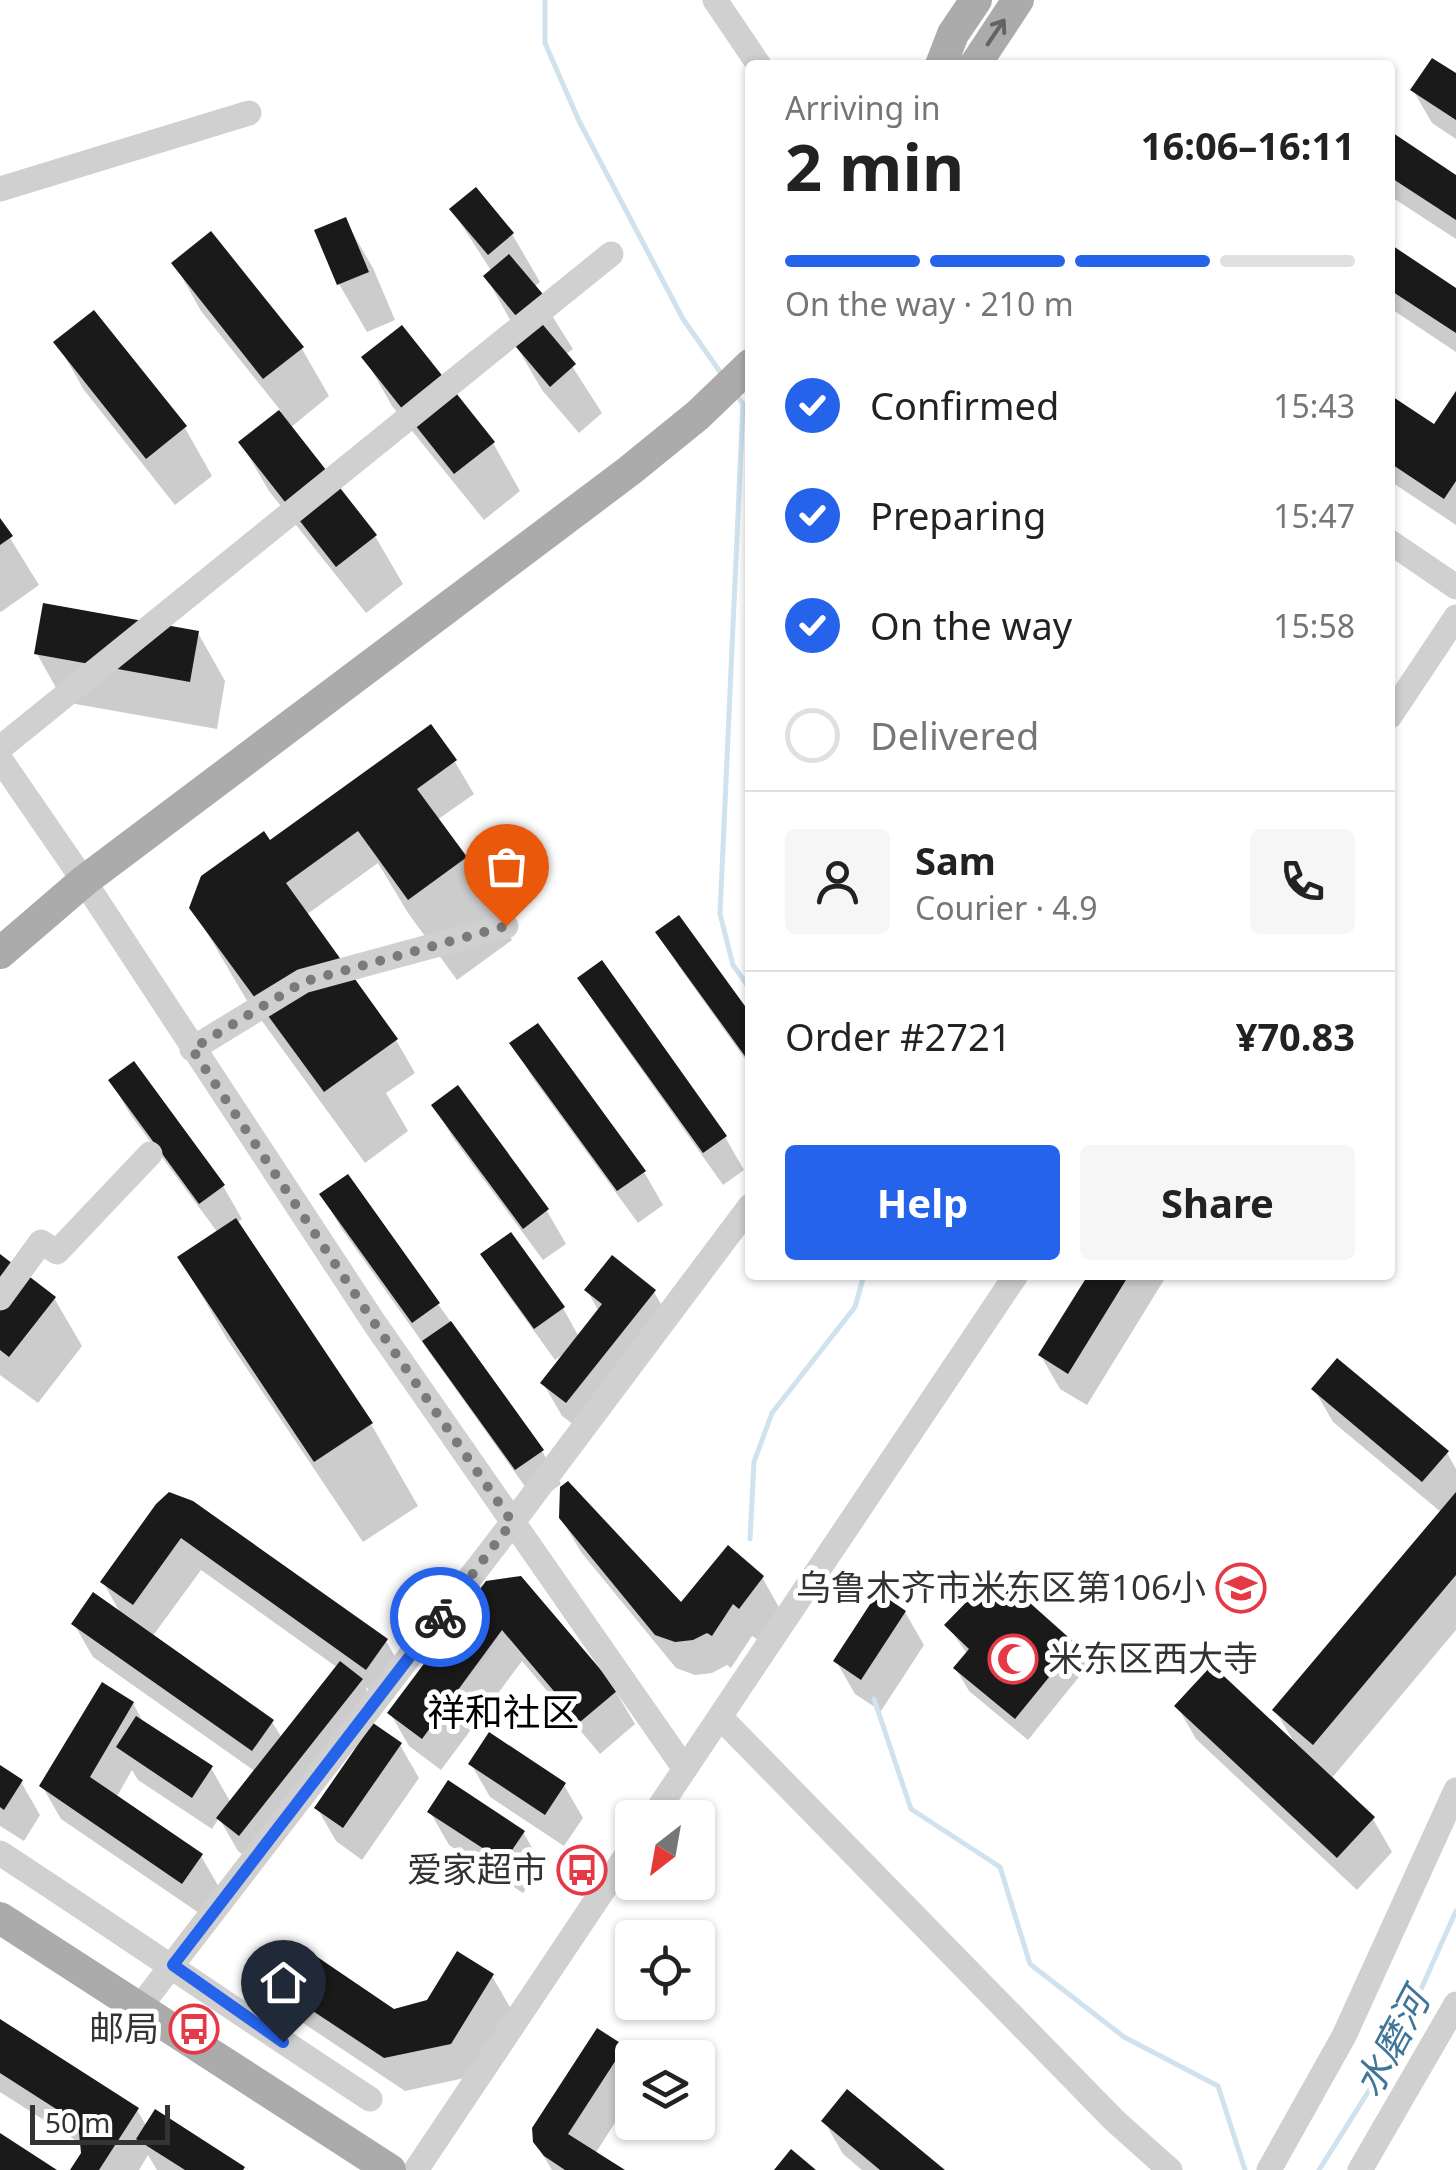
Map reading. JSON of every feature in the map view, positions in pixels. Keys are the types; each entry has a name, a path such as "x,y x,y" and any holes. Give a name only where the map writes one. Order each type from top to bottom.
{"main road":[{"path":"942,60 976,0"},
{"path":"978,60 1018,0"},
{"path":"0,953 84,881 630,472 745,370"},
{"path":"0,1918 390,2170"}],"street":[{"path":"715,0 756,60"},
{"path":"0,189 249,113"},
{"path":"0,748 610,254"},
{"path":"1395,545 1456,586"},
{"path":"1395,709 1456,618"},
{"path":"0,759 375,1324 685,1769"},
{"path":"192,1049 303,982 506,926"},
{"path":"0,1298 41,1242 58,1252 150,1154"},
{"path":"139,2008 745,1213"},
{"path":"664,1800 1013,1280"},
{"path":"720,1717 1115,2121 1170,2170"},
{"path":"1269,2170 1344,2036 1456,1790"},
{"path":"0,1853 370,2099"},
{"path":"416,2170 615,1872"},
{"path":"1360,2170 1456,2004"}],"building":[{"path":"1432,58 1456,73 1456,120 1410,90"},
{"path":"1395,134 1456,175 1456,220 1395,180"},
{"path":"476,187 514,233 488,255 449,209"},
{"path":"346,217 369,272 337,285 314,230"},
{"path":"211,231 304,347 263,379 171,263"},
{"path":"1395,247 1456,288 1456,333 1395,293"},
{"path":"509,254 547,299 521,322 483,276"},
{"path":"94,310 187,426 146,459 53,342"},
{"path":"538,319 576,364 550,387 511,341"},
{"path":"402,325 495,442 454,474 361,357"},
{"path":"1456,391 1456,481 1444,499 1395,466 1395,398 1434,424"},
{"path":"279,410 377,535 336,567 238,442"},
{"path":"0,518 13,536 0,545"},
{"path":"43,603 199,631 190,682 34,654"},
{"path":"431,724 457,760 417,789 467,857 408,900 358,831 286,883 398,1039 324,1092 189,908 201,876 264,831 270,840"},
{"path":"679,915 745,1006 745,1056 655,932"},
{"path":"602,960 727,1136 703,1153 577,978"},
{"path":"538,1023 646,1171 617,1191 509,1043"},
{"path":"134,1061 225,1185 199,1204 108,1080"},
{"path":"458,1085 549,1209 523,1229 431,1105"},
{"path":"348,1174 440,1303 412,1323 319,1194"},
{"path":"236,1218 373,1423 314,1462 177,1257"},
{"path":"511,1232 565,1307 534,1329 480,1254"},
{"path":"0,1254 56,1297 9,1357 0,1350"},
{"path":"612,1255 656,1290 566,1403 540,1383 602,1304 584,1290"},
{"path":"1085,1280 1126,1280 1068,1374 1038,1355"},
{"path":"451,1321 544,1450 515,1470 422,1341"},
{"path":"1337,1358 1449,1451 1422,1482 1311,1389"},
{"path":"568,1481 681,1602 728,1545 764,1576 739,1609 733,1604 712,1636 707,1633 675,1642 655,1635 559,1518 560,1487"},
{"path":"169,1492 193,1501 388,1639 366,1670 181,1538 133,1605 100,1582 156,1504"},
{"path":"1456,1492 1456,1575 1313,1745 1272,1710"},
{"path":"521,1576 618,1690 580,1722 502,1630 422,1739 387,1713 486,1581"},
{"name":"米东区西大寺","path":"982,1586 1000,1601 1011,1586 1076,1644 1015,1719 953,1668 969,1649 944,1625"},
{"path":"93,1592 274,1720 252,1751 71,1624"},
{"path":"878,1592 906,1611 861,1680 833,1661"},
{"path":"340,1661 363,1679 239,1836 216,1818"},
{"path":"1212,1665 1375,1817 1337,1858 1174,1706"},
{"path":"102,1682 134,1702 90,1777 203,1854 182,1884 39,1786"},
{"path":"136,1716 213,1766 192,1798 116,1747"},
{"path":"373,1723 402,1743 343,1828 314,1808"},
{"path":"489,1732 566,1783 545,1815 468,1764"},
{"path":"0,1765 23,1780 4,1810 0,1807"},
{"path":"448,1780 525,1831 504,1862 427,1812"},
{"path":"307,1950 394,2009 427,2000 457,1951 494,1974 451,2044 384,2058 281,1990"},
{"path":"0,2019 139,2108 99,2170 70,2170 81,2153 78,2123 0,2073"},
{"path":"597,2028 616,2040 615,2061 568,2134 625,2170 565,2170 544,2156 533,2142 532,2128"},
{"path":"847,2089 945,2170 880,2170 821,2121"},
{"path":"155,2109 245,2167 243,2170 185,2170 136,2139"},
{"path":"0,2133 57,2170 0,2170"},
{"path":"791,2149 816,2170 774,2170"}],"waterway":[{"path":"545,0 545,43 579,121 683,319 723,376"},
{"path":"736,394 743,404 720,914 733,965 745,982"},
{"path":"750,1539 754,1462 772,1413 855,1307 863,1280"},
{"path":"874,1699 911,1809 1000,1867 1030,1964 1124,2037 1218,2086 1245,2170"},
{"name":"水磨河","path":"1319,2170 1392,2054 1456,1911"}],"way so far":[{"path":"440,1617 512,1522 192,1049 303,982 506,926"}],"place":[{"name":"乌鲁木齐市米东区第106小","path":"1241,1588"},
{"name":"米东区西大寺","path":"1013,1659"},
{"name":"爱家超市","path":"582,1870"},
{"name":"邮局","path":"194,2029"}],"district":[{"name":"祥和社区","path":"503,1713"}],"route":[{"path":"283,2042 173,1965 440,1617"}]}
